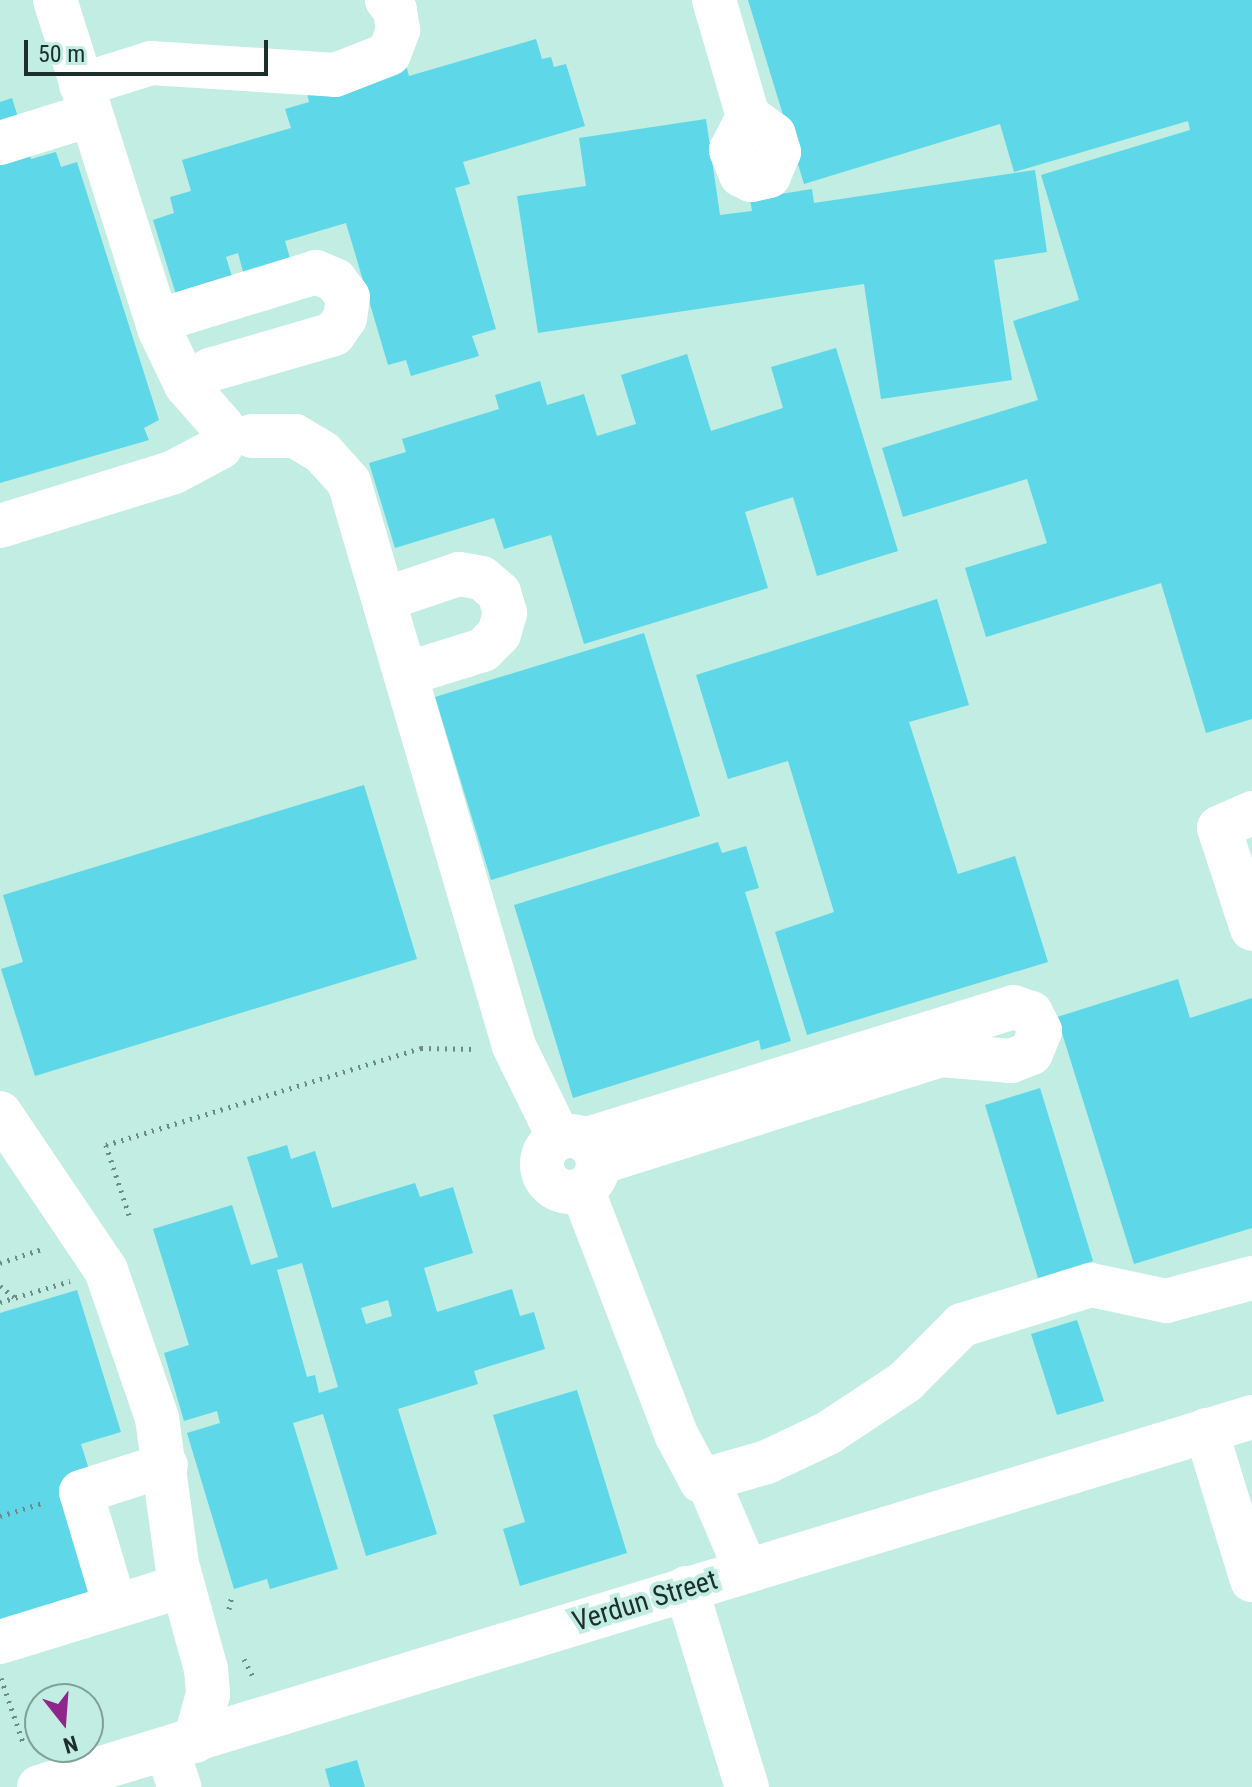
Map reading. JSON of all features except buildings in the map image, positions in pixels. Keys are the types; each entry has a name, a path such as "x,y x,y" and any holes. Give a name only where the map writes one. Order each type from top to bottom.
{"street":[{"path":"55,0 157,321 186,385 232,436"},
{"path":"0,143 151,63 193,54 324,75 379,61 389,54 398,30 395,10 387,0"},
{"path":"714,0 748,116"},
{"path":"157,321 316,272 335,280 348,297 345,318 334,334 210,370 186,385"},
{"path":"0,526 174,472 232,436 295,436 322,452 349,482 514,1046 581,1158 677,1436 701,1481 767,1462 828,1433 905,1382 962,1325 1091,1285 1166,1301 1252,1278"},
{"path":"385,599 459,574 482,578 499,593 505,613 499,634 483,650 406,674"},
{"path":"1252,813 1219,828 1252,929"},
{"path":"1013,1007 1031,1013 1040,1031 1031,1053 1011,1061 941,1055 581,1158 1013,1007"},
{"path":"0,1113 106,1270 157,1418 182,1586 208,1688 180,1759"},
{"name":"Verdun Street","path":"39,1787 180,1759 686,1588 1252,1417"},
{"path":"1206,1430 1252,1580"},
{"path":"115,1606 81,1492 166,1465"},
{"path":"707,1479 746,1570"},
{"path":"0,1642 182,1586"},
{"path":"686,1588 747,1787"}],"path":[{"path":"111,1158 129,1215"},
{"path":"0,1302 106,1270"},
{"path":"0,1286 14,1298"},
{"path":"0,1516 81,1492"},
{"path":"0,1676 24,1745"}]}
